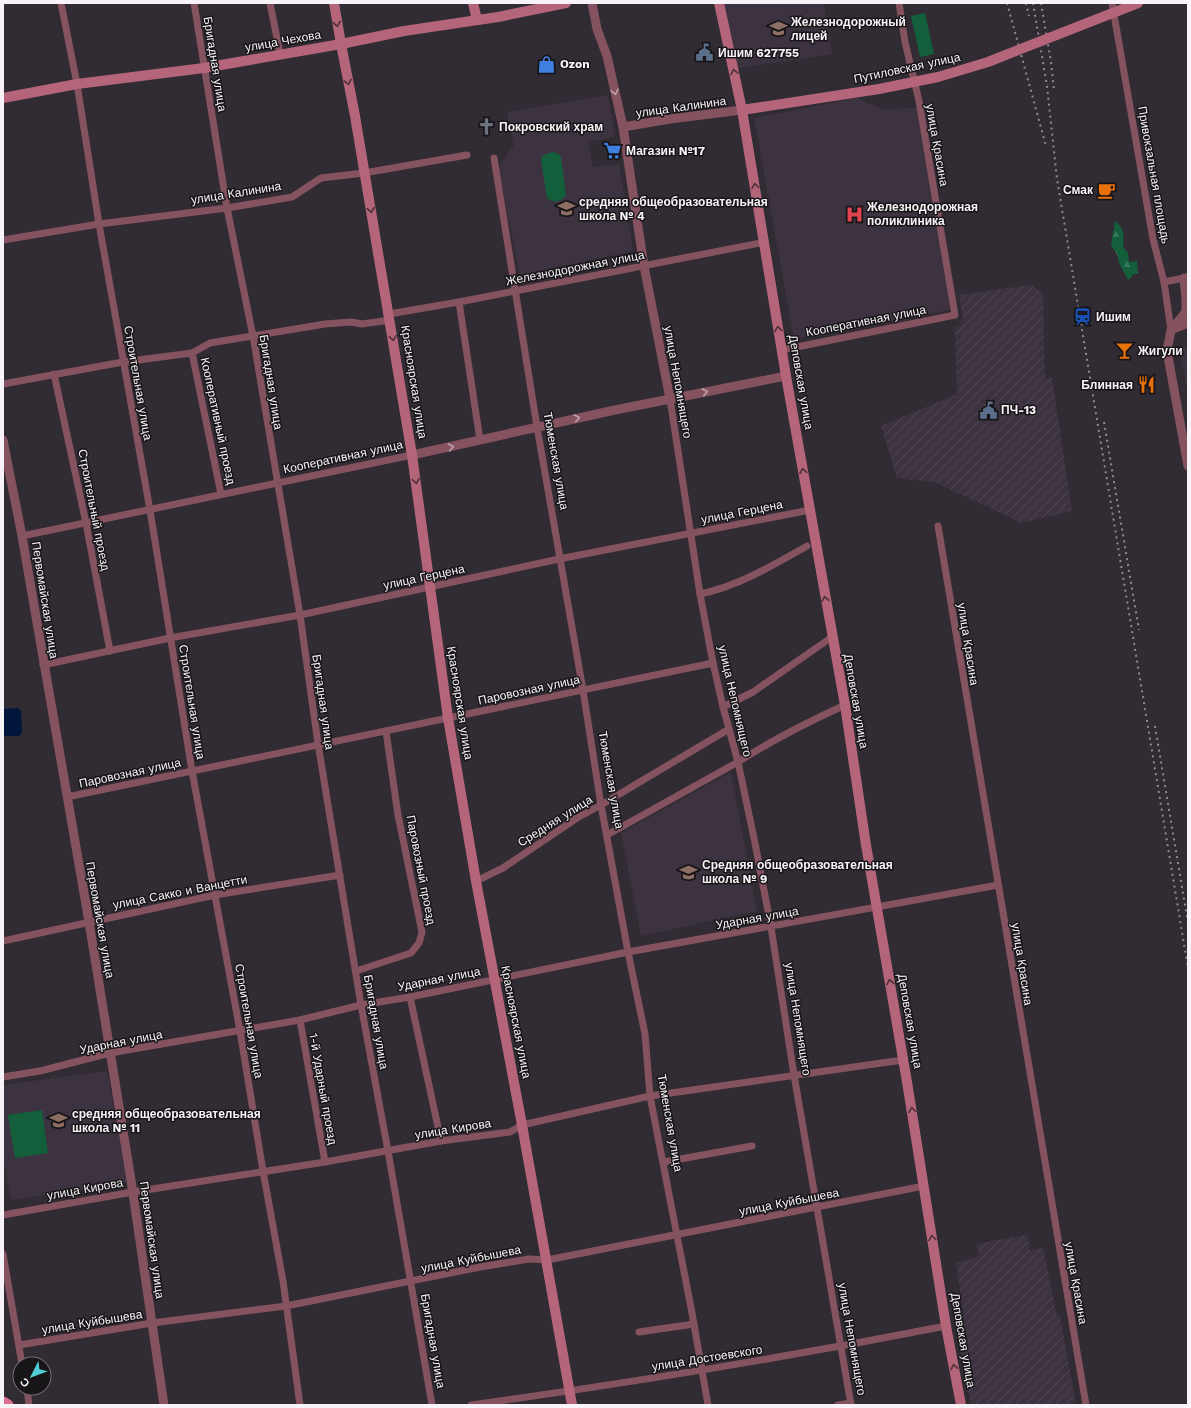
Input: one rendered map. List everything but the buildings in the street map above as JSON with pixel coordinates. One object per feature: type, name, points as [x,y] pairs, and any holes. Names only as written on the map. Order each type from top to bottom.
[{"type":"main road","name":"Красноярская улица","points":[[334,3],[340,44],[355,116],[390,317],[412,455],[448,718],[476,881],[547,1260],[572,1405]]},
{"type":"main road","points":[[473,3],[476,20]]},
{"type":"main road","name":"улица Чехова","points":[[3,98],[77,84],[204,68],[404,31],[498,17],[566,3]]},
{"type":"main road","name":"Деповская улица","points":[[719,3],[742,110],[786,376],[845,705],[866,845],[924,1186],[946,1326],[961,1405]]},
{"type":"main road","name":"Путиловская улица","points":[[742,110],[878,89],[938,77],[988,62],[1138,3]]},
{"type":"main road","points":[[3,1402],[8,1405]]},
{"type":"street","name":"Строительная улица","points":[[61,3],[77,84],[99,224],[150,510],[192,772],[240,1031],[262,1171],[283,1281],[300,1405]]},
{"type":"street","name":"Бригадная улица","points":[[194,3],[227,208],[252,336],[300,614],[318,744],[361,1005],[432,1405]]},
{"type":"street","points":[[270,3],[280,54]]},
{"type":"street","name":"улица Непомнящего","points":[[592,3],[597,30],[607,56],[623,127],[644,266],[670,399],[700,594],[713,663],[738,762],[771,927],[794,1075],[851,1404]]},
{"type":"street","name":"улица Красина","points":[[899,3],[905,42],[918,99],[955,315]]},
{"type":"street","name":"Привокзальная площадь","points":[[1112,3],[1153,239],[1164,282],[1171,330],[1168,351],[1188,466]]},
{"type":"street","name":"улица Калинина","points":[[623,127],[670,119],[742,110]]},
{"type":"street","name":"улица Калинина","points":[[3,240],[99,224],[227,208],[292,197],[321,178],[364,173],[467,154]]},
{"type":"street","name":"Тюменская улица","points":[[494,158],[537,427],[583,690],[601,805],[628,952],[645,1034],[650,1096],[678,1234],[708,1405]]},
{"type":"street","name":"Железнодорожная улица","points":[[3,384],[123,362],[192,353],[210,343],[325,324],[351,322],[362,324],[459,302],[764,242]]},
{"type":"street","points":[[1164,282],[1186,278],[1186,312],[1171,330]]},
{"type":"street","points":[[459,302],[480,440]]},
{"type":"street","name":"Кооперативная улица","points":[[782,350],[955,315]]},
{"type":"street","points":[[1171,330],[1188,324]]},
{"type":"street","name":"Кооперативный проезд","points":[[192,353],[222,494]]},
{"type":"street","name":"Строительный проезд","points":[[54,374],[86,523],[110,651]]},
{"type":"street","name":"Кооперативная улица","points":[[22,536],[412,455],[670,399],[786,376]]},
{"type":"street","name":"Первомайская улица","points":[[3,440],[22,536],[89,922],[133,1192],[164,1405]]},
{"type":"street","name":"улица Герцена","points":[[44,665],[170,638],[300,614],[559,559],[810,510]]},
{"type":"street","name":"улица Красина","points":[[938,526],[1014,990],[1086,1405]]},
{"type":"street","points":[[700,594],[716,591],[762,572],[807,546]]},
{"type":"street","points":[[723,707],[753,692],[832,637]]},
{"type":"street","name":"Паровозная улица","points":[[67,797],[713,663]]},
{"type":"street","points":[[607,835],[805,724],[845,705]]},
{"type":"street","name":"Средняя улица","points":[[476,881],[503,868],[577,818],[729,729]]},
{"type":"street","name":"Паровозный проезд","points":[[356,971],[411,953],[419,942],[422,932],[398,816],[386,731]]},
{"type":"street","name":"улица Сакко и Ванцетти","points":[[3,941],[215,895],[340,875]]},
{"type":"street","name":"Ударная улица","points":[[3,1077],[40,1071],[110,1054],[300,1020],[361,1005],[410,997],[628,952],[998,885]]},
{"type":"street","points":[[410,997],[441,1141]]},
{"type":"street","name":"1-й Ударный проезд","points":[[300,1020],[325,1162]]},
{"type":"street","name":"улица Кирова","points":[[3,1215],[133,1192],[325,1162],[441,1141],[510,1132],[522,1125],[650,1096],[903,1060]]},
{"type":"street","points":[[664,1162],[752,1146]]},
{"type":"street","name":"улица Куйбышева","points":[[19,1345],[152,1323],[286,1306],[487,1266],[529,1259],[547,1260],[924,1186]]},
{"type":"street","points":[[3,1254],[21,1356]]},
{"type":"street","points":[[639,1332],[694,1324]]},
{"type":"street","name":"улица Достоевского","points":[[471,1405],[570,1392],[702,1371],[842,1347],[946,1326]]},
{"type":"street","points":[[838,1405],[851,1404]]},
{"type":"shaded area","name":"Железнодорожный лицей","points":[[724,3],[824,3],[832,54],[734,69]]},
{"type":"shaded area","name":"средняя общеобразовательная школа № 4","points":[[608,95],[615,137],[588,142],[593,167],[619,164],[633,251],[520,275],[498,167],[514,145],[507,112]]},
{"type":"shaded area","name":"Железнодорожная поликлиника","points":[[857,98],[882,109],[919,108],[955,309],[794,339],[754,118]]},
{"type":"shaded area","name":"ПЧ-13","points":[[1030,285],[1043,293],[1045,379],[1052,378],[1072,511],[1022,523],[934,482],[897,478],[881,426],[957,394],[955,327],[960,326],[959,321],[963,320],[959,295]]},
{"type":"shaded area","points":[[1188,346],[1188,394],[1179,347]]},
{"type":"shaded area","name":"Средняя общеобразовательная школа № 9","points":[[731,772],[757,911],[641,936],[621,833]]},
{"type":"shaded area","name":"средняя общеобразовательная школа № 11","points":[[107,1071],[127,1182],[11,1200],[3,1157],[3,1085]]},
{"type":"shaded area","points":[[1027,1235],[1030,1250],[1043,1248],[1057,1316],[1060,1316],[1076,1405],[971,1405],[960,1348],[968,1346],[956,1262],[979,1257],[976,1244]]},
{"type":"green space","points":[[925,13],[934,54],[920,57],[911,16]]},
{"type":"green space","points":[[554,152],[561,157],[566,195],[560,201],[555,202],[547,198],[541,160],[544,155]]},
{"type":"green space","points":[[1115,221],[1121,227],[1124,236],[1123,247],[1128,253],[1129,262],[1137,261],[1138,273],[1132,275],[1132,277],[1128,280],[1119,263],[1118,256],[1111,245]]},
{"type":"green space","points":[[42,1110],[48,1153],[15,1158],[8,1115]]},
{"type":"water","points":[[18,708],[21,711],[22,733],[19,736],[3,736],[3,709]]},
{"type":"railway","points":[[1007,3],[1046,146]]},
{"type":"railway","points":[[1026,3],[1029,16]]},
{"type":"railway","points":[[1033,3],[1047,86],[1057,179],[1188,968]]},
{"type":"railway","points":[[1041,3],[1054,90]]},
{"type":"railway","points":[[1104,422],[1139,630]]},
{"type":"railway","points":[[1155,726],[1188,923]]},
{"type":"place","name":"Железнодорожный лицей","points":[[778,29]]},
{"type":"place","name":"Ишим 627755","points":[[705,53]]},
{"type":"place","name":"Ozon","points":[[547,64]]},
{"type":"place","name":"Покровский храм","points":[[486,127]]},
{"type":"place","name":"Магазин №17","points":[[613,151]]},
{"type":"place","name":"Смак","points":[[1106,190]]},
{"type":"place","name":"средняя общеобразовательная школа № 4","points":[[566,209]]},
{"type":"place","name":"Железнодорожная поликлиника","points":[[854,214]]},
{"type":"place","name":"Ишим","points":[[1083,317]]},
{"type":"place","name":"Жигули","points":[[1125,351]]},
{"type":"place","name":"Блинная","points":[[1146,385]]},
{"type":"place","name":"ПЧ-13","points":[[988,410]]},
{"type":"place","name":"Средняя общеобразовательная школа № 9","points":[[689,872]]},
{"type":"place","name":"средняя общеобразовательная школа № 11","points":[[59,1121]]}]
